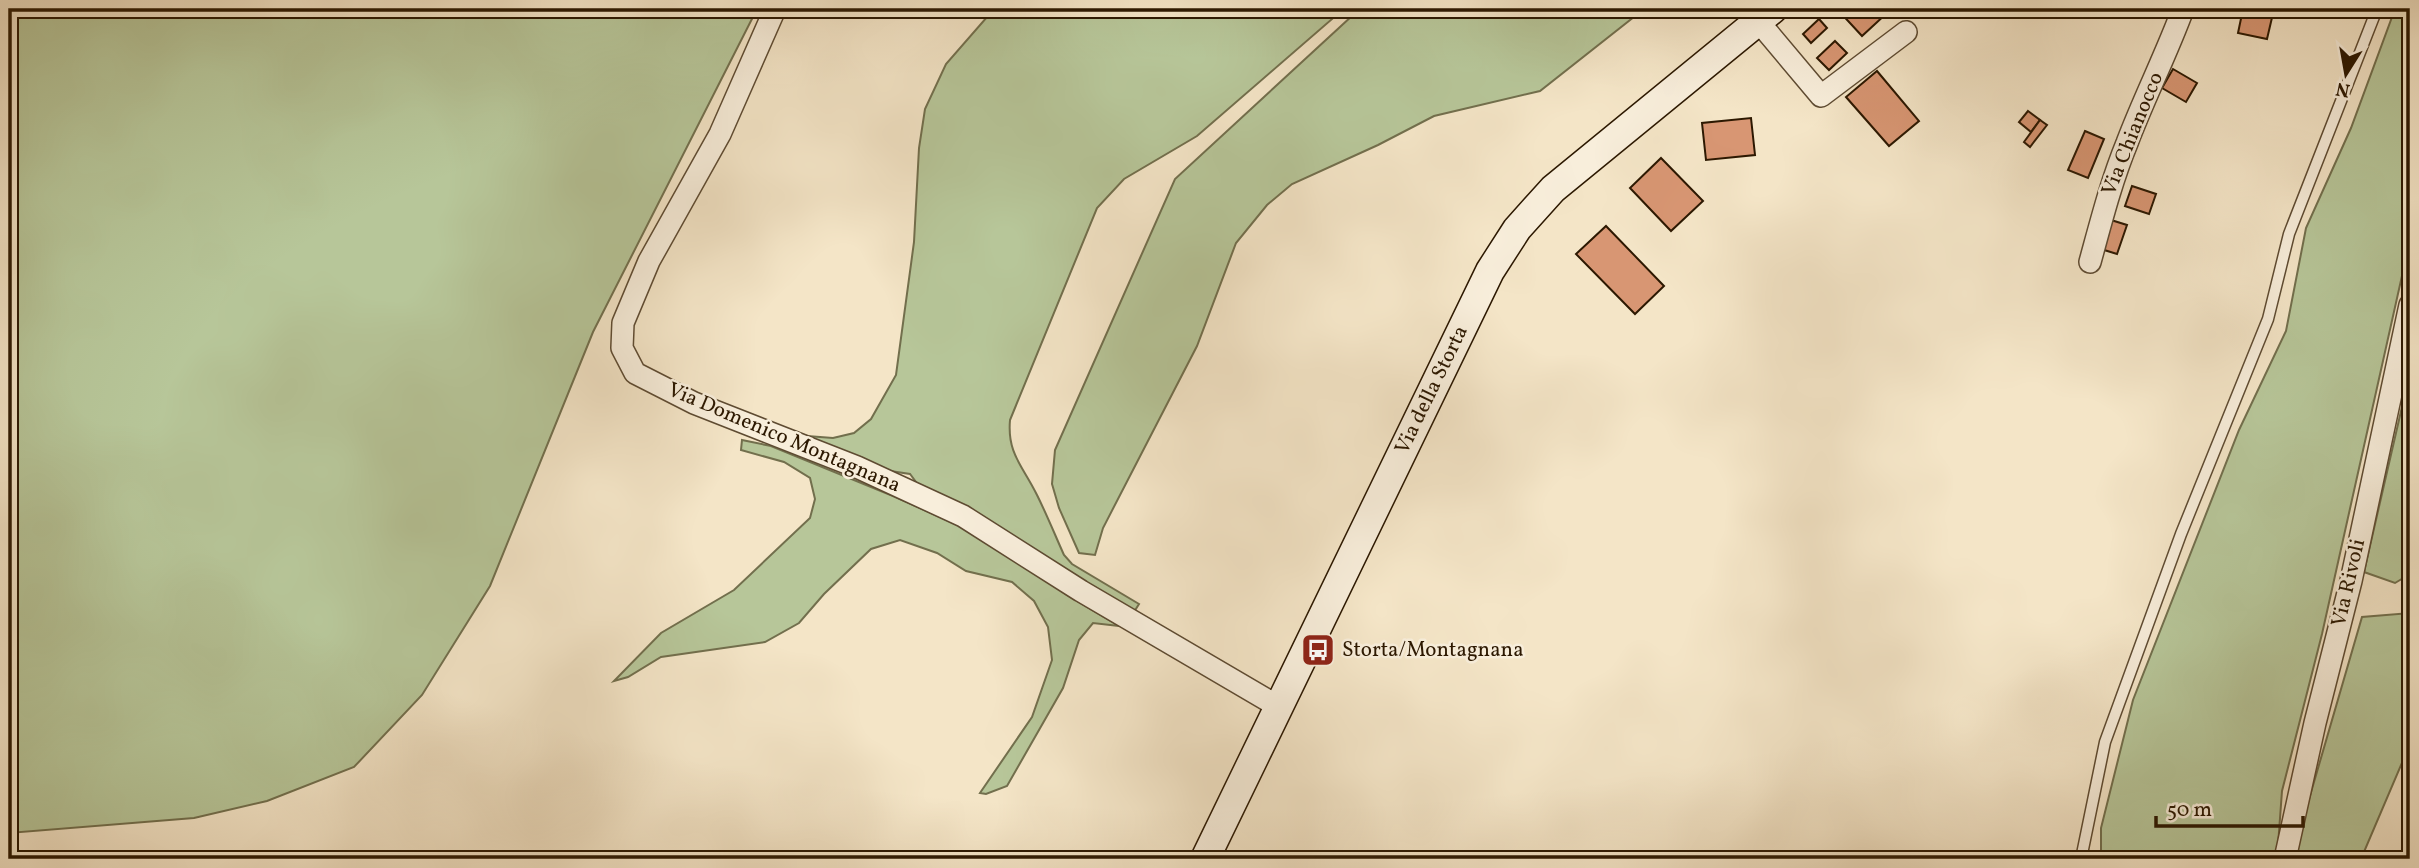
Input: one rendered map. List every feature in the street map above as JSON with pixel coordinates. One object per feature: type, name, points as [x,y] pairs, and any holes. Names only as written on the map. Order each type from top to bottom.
[{"type":"main road","name":"Via della Storta","points":[[1205,859],[1490,271],[1517,229],[1553,189],[1766,15]]},
{"type":"street","name":"Via Domenico Montagnana","points":[[775,9],[720,134],[649,261],[623,323],[622,348],[635,373],[694,403],[857,467],[963,516],[1081,591],[1279,707]]},
{"type":"street","name":"Via Chianocco","points":[[2090,262],[2105,204],[2127,142],[2183,9]]},
{"type":"street","points":[[1766,15],[1821,96],[1906,32]]},
{"type":"street","name":"Via Rivoli","points":[[2286,859],[2293,816],[2354,568],[2410,305]]},
{"type":"lane","points":[[2081,859],[2105,741],[2181,534],[2268,319],[2289,234],[2377,9]]},
{"type":"green space","points":[[9,9],[757,9],[593,332],[490,586],[422,695],[354,767],[267,801],[194,818],[9,833]]},
{"type":"green space","points":[[994,9],[1338,9],[1339,13],[1197,136],[1124,179],[1097,208],[1010,420],[1011,442],[1017,459],[1041,503],[1064,555],[1072,564],[1139,604],[1134,612],[922,490],[910,474],[877,469],[783,428],[807,436],[833,438],[854,433],[871,419],[896,375],[914,242],[919,148],[925,109],[946,64]]},
{"type":"green space","points":[[1403,9],[1644,9],[1540,91],[1434,116],[1292,184],[1267,205],[1236,243],[1197,346],[1103,528],[1095,555],[1079,553],[1059,508],[1052,484],[1055,450],[1175,179],[1353,15]]},
{"type":"green space","points":[[2395,9],[2410,9],[2410,240],[2322,634],[2282,791],[2277,859],[2101,859],[2101,828],[2133,700],[2239,430],[2286,331],[2306,228],[2351,128]]},
{"type":"green space","points":[[2410,372],[2410,574],[2395,583],[2364,572]]},
{"type":"green space","points":[[742,440],[771,446],[989,539],[1067,595],[1119,626],[1093,623],[1079,640],[1063,688],[1007,786],[986,794],[980,793],[1032,717],[1052,660],[1048,627],[1034,601],[1012,582],[966,571],[937,553],[900,540],[871,549],[824,594],[799,623],[765,642],[661,657],[628,677],[614,681],[661,633],[734,590],[810,518],[815,499],[810,478],[784,462],[741,450]]},
{"type":"green space","points":[[2410,613],[2410,744],[2361,859],[2295,859],[2298,837],[2362,617]]},
{"type":"building","points":[[1837,9],[1883,9],[1887,13],[1862,36]]},
{"type":"building","points":[[2243,9],[2274,9],[2267,39],[2238,33]]},
{"type":"building","points":[[1819,19],[1827,28],[1811,43],[1803,34]]},
{"type":"building","points":[[1835,41],[1847,53],[1829,70],[1817,58]]},
{"type":"building","points":[[2173,69],[2197,83],[2186,102],[2162,88]]},
{"type":"building","points":[[1877,71],[1919,121],[1889,146],[1846,97]]},
{"type":"building","points":[[2028,111],[2040,120],[2031,132],[2019,122]]},
{"type":"building","points":[[1751,118],[1755,155],[1706,160],[1702,123]]},
{"type":"building","points":[[2040,120],[2047,125],[2030,147],[2024,142]]},
{"type":"building","points":[[2085,131],[2104,139],[2088,178],[2068,170]]},
{"type":"building","points":[[1661,158],[1703,201],[1671,231],[1630,188]]},
{"type":"building","points":[[2132,186],[2156,194],[2149,214],[2125,206]]},
{"type":"building","points":[[2111,220],[2127,225],[2117,254],[2101,249]]},
{"type":"building","points":[[1606,226],[1664,286],[1635,314],[1576,254]]},
{"type":"place","name":"Storta/Montagnana","points":[[1318,650]]}]
